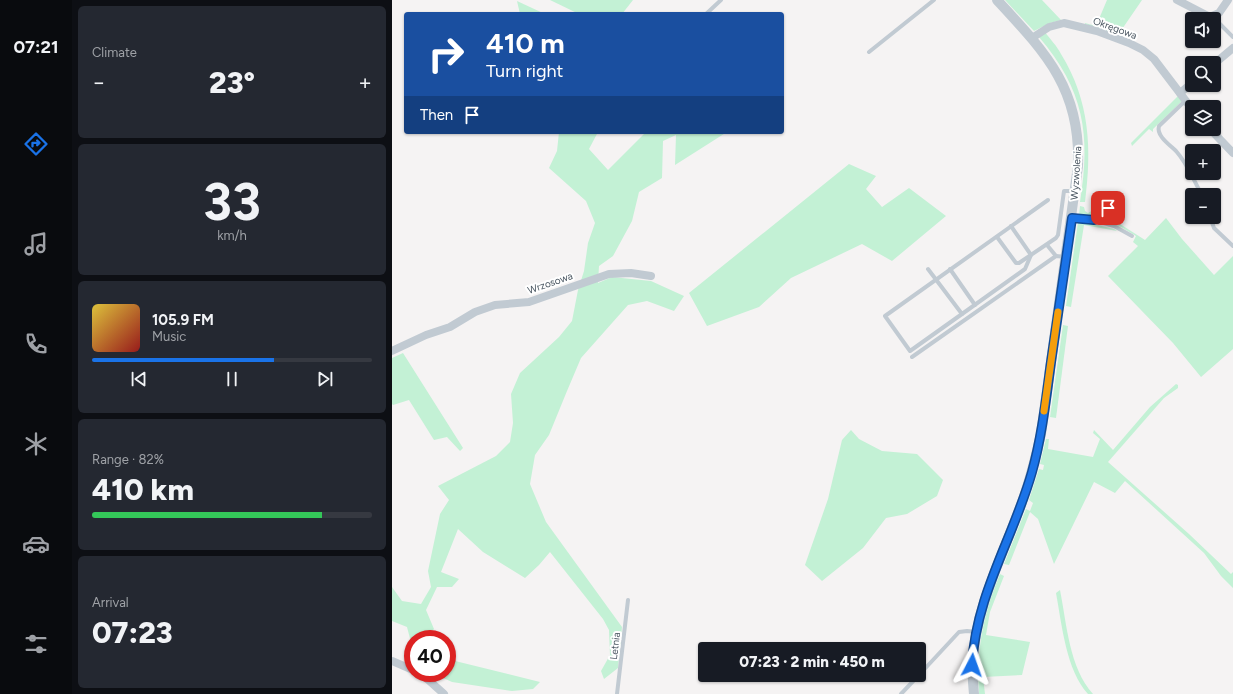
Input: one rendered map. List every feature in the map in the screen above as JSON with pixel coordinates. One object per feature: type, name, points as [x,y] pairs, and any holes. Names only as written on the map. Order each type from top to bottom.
[{"type":"street","name":"Wyzwolenia","points":[[974,694],[972,665],[976,632],[985,598],[1019,510],[1035,459],[1043,419],[1061,256],[1072,218],[1076,191],[1079,148],[1076,123],[1072,107],[1056,70],[1032,38],[997,0]]},
{"type":"street","points":[[1177,0],[1210,17],[1219,13],[1228,0]]},
{"type":"street","name":"Okręgowa","points":[[1032,38],[1049,27],[1064,23],[1116,37],[1136,46],[1154,59],[1185,100]]},
{"type":"street","points":[[1221,58],[1233,48]]},
{"type":"street","points":[[1180,93],[1185,89]]},
{"type":"street","points":[[1217,136],[1233,153]]},
{"type":"street","name":"Wrzosowa","points":[[392,351],[445,329],[475,312],[495,305],[529,302],[609,274],[631,273],[651,276]]},
{"type":"street","points":[[392,661],[404,666]]},
{"type":"street","points":[[431,682],[444,694]]},
{"type":"lane","points":[[708,12],[721,0]]},
{"type":"lane","points":[[869,52],[934,0]]},
{"type":"lane","points":[[1221,25],[1233,36]]},
{"type":"lane","points":[[1185,102],[1159,126],[1158,131],[1179,156],[1198,188]]},
{"type":"lane","points":[[997,237],[1016,263],[1019,263],[1048,245],[1058,236],[1064,191],[1076,191]]},
{"type":"lane","points":[[1031,255],[1025,269],[910,351],[885,316],[1048,200]]},
{"type":"lane","points":[[1094,220],[1099,213],[1108,208]]},
{"type":"lane","points":[[1072,218],[1094,220],[1114,226],[1132,236]]},
{"type":"lane","points":[[1213,224],[1214,228],[1233,246]]},
{"type":"lane","points":[[1011,226],[1031,255]]},
{"type":"lane","points":[[912,357],[1061,256],[1048,245]]},
{"type":"lane","points":[[928,269],[962,314]]},
{"type":"lane","points":[[950,269],[975,305]]},
{"type":"lane","name":"Letnia","points":[[617,694],[628,600]]},
{"type":"lane","points":[[926,667],[959,632],[976,632]]},
{"type":"lane","points":[[901,694],[912,682]]},
{"type":"green space","points":[[550,0],[633,0],[624,12],[575,12]]},
{"type":"green space","points":[[1005,0],[1042,0],[1061,20],[1050,23],[1034,31]]},
{"type":"green space","points":[[1107,0],[1142,0],[1118,35],[1085,24],[1096,26]]},
{"type":"green space","points":[[517,1],[541,12],[520,12]]},
{"type":"green space","points":[[1045,32],[1058,48],[1071,72],[1083,108],[1088,144],[1085,202],[1080,202],[1085,155],[1084,134],[1080,114],[1075,95],[1066,76],[1039,37]]},
{"type":"green space","points":[[1179,95],[1181,102],[1153,129],[1153,132],[1149,129],[1132,146],[1131,143]]},
{"type":"green space","points":[[559,134],[597,134],[589,149],[608,170],[644,134],[724,134],[675,165],[676,135],[663,141],[662,178],[639,192],[632,221],[613,256],[599,266],[598,283],[612,277],[651,281],[684,296],[674,311],[647,301],[628,305],[581,358],[549,435],[535,455],[530,484],[546,522],[622,627],[618,668],[604,679],[601,671],[610,655],[609,630],[603,619],[550,552],[525,578],[483,552],[458,529],[441,572],[459,579],[452,587],[437,587],[426,610],[434,629],[408,630],[407,627],[392,621],[392,587],[402,601],[421,604],[431,587],[428,571],[440,514],[449,500],[438,486],[496,456],[510,442],[513,423],[511,394],[520,373],[559,337],[572,321],[578,290],[584,271],[588,243],[595,223],[586,201],[549,168],[557,151]]},
{"type":"green space","points":[[849,164],[876,176],[866,189],[882,207],[909,188],[946,216],[892,261],[862,244],[791,278],[759,307],[707,326],[689,293]]},
{"type":"green space","points":[[1107,202],[1109,206],[1094,214],[1086,217],[1079,216],[1080,206],[1084,207],[1085,211],[1088,213]]},
{"type":"green space","points":[[1110,209],[1120,224],[1145,240],[1166,218],[1182,239],[1214,275],[1233,256],[1233,349],[1201,377],[1173,343],[1108,276],[1138,246],[1133,242],[1136,236],[1121,227],[1102,219],[1101,215]]},
{"type":"green space","points":[[1081,221],[1117,231],[1084,225],[1071,307],[1066,306],[1078,222]]},
{"type":"green space","points":[[1063,325],[1068,326],[1056,418],[1050,417]]},
{"type":"green space","points":[[403,353],[463,448],[460,451],[447,437],[434,440],[409,400],[393,405],[392,404],[392,358]]},
{"type":"green space","points":[[1176,384],[1178,385],[1178,388],[1164,398],[1108,462],[1189,534],[1231,574],[1233,572],[1233,588],[1221,576],[1204,553],[1125,481],[1115,493],[1094,482],[1054,564],[1038,519],[1030,512],[1009,565],[1004,564],[1026,509],[1030,511],[1033,503],[1029,500],[1039,469],[1043,470],[1044,465],[1040,464],[1046,439],[1049,439],[1048,449],[1093,457],[1100,439],[1093,433],[1094,430],[1113,450],[1150,407]]},
{"type":"green space","points":[[851,430],[859,439],[882,451],[917,454],[943,480],[937,496],[907,514],[886,518],[863,548],[822,581],[805,565],[828,499],[842,440]]},
{"type":"green space","points":[[1000,574],[1004,576],[990,612],[986,635],[1030,642],[1022,675],[983,677],[985,694],[979,694],[978,678],[982,632],[989,603]]},
{"type":"green space","points":[[1060,590],[1067,631],[1074,658],[1085,683],[1093,694],[1088,694],[1081,684],[1070,660],[1063,633],[1056,593]]},
{"type":"green space","points":[[456,661],[540,682],[533,689],[512,691],[452,682],[456,682]]},
{"type":"slow traffic","points":[[1044,411],[1058,312]]},
{"type":"route","points":[[972,665],[978,622],[988,587],[1024,496],[1032,472],[1041,434],[1072,218],[1094,220],[1099,213],[1108,208]]}]
